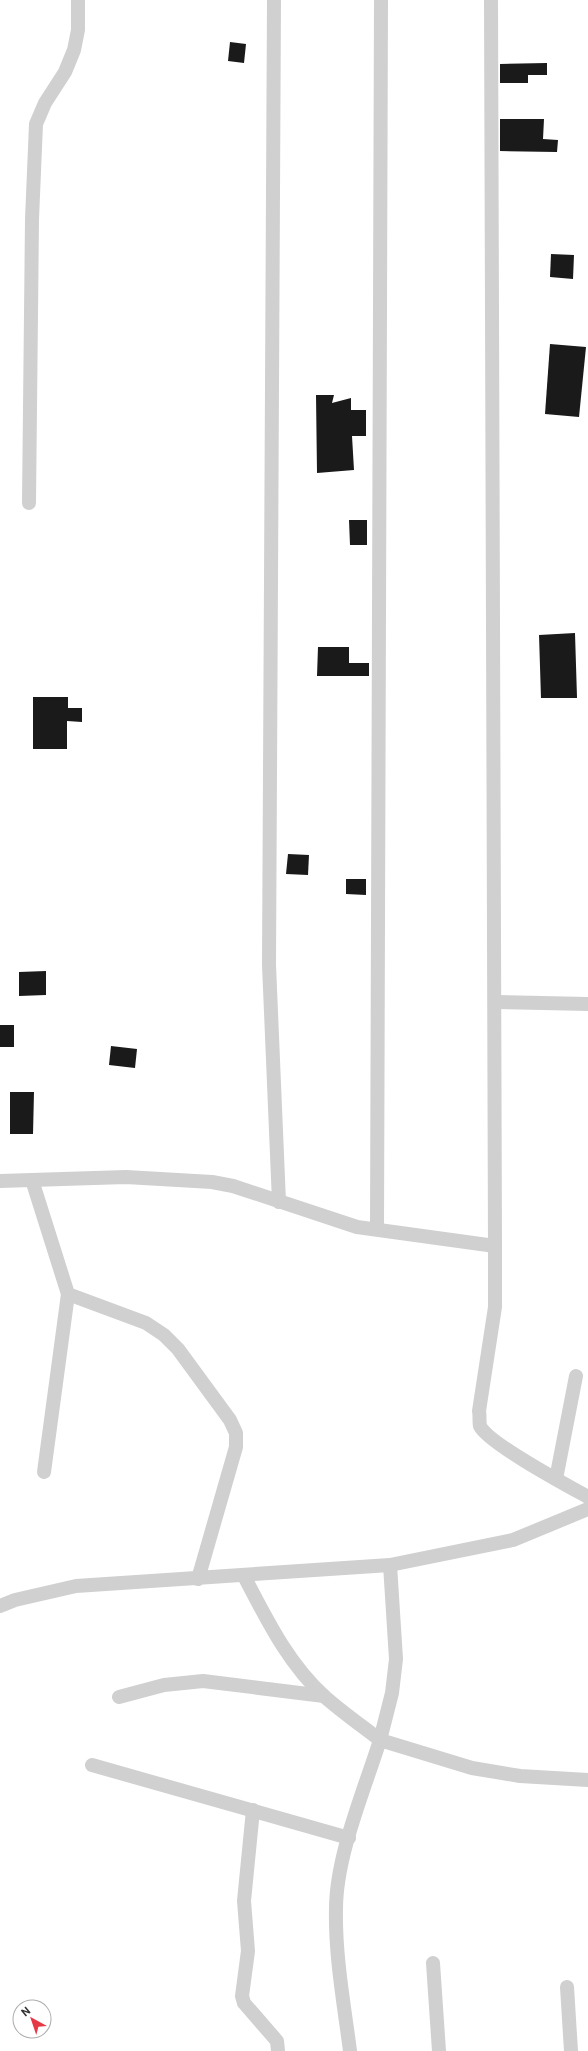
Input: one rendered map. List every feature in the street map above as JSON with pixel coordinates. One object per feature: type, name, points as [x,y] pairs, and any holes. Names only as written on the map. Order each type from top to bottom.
[{"type":"street","points":[[30,504],[32,219],[36,124],[45,103],[65,72],[74,50],[78,30],[78,0]]},
{"type":"street","points":[[274,0],[269,965],[279,1202]]},
{"type":"street","points":[[377,1229],[380,958],[378,343],[381,0]]},
{"type":"street","points":[[491,0],[495,1306],[479,1411],[480,1426],[492,1439],[588,1497]]},
{"type":"street","points":[[495,1002],[588,1004]]},
{"type":"street","points":[[0,1182],[126,1177],[212,1182],[234,1186],[357,1227],[495,1246]]},
{"type":"street","points":[[32,1180],[68,1294],[44,1472]]},
{"type":"street","points":[[68,1294],[146,1323],[164,1335],[187,1362],[230,1420],[236,1433],[236,1447],[198,1579]]},
{"type":"street","points":[[556,1479],[576,1376]]},
{"type":"street","points":[[0,1606],[15,1600],[76,1586],[244,1576],[390,1565],[513,1540],[588,1508]]},
{"type":"street","points":[[350,2051],[338,1946],[336,1908],[341,1868],[380,1740],[392,1693],[396,1659],[390,1565]]},
{"type":"street","points":[[244,1576],[282,1645],[324,1696],[380,1740],[472,1768],[520,1776],[588,1780]]},
{"type":"street","points":[[119,1697],[164,1685],[203,1681],[324,1696]]},
{"type":"street","points":[[92,1765],[349,1838]]},
{"type":"street","points":[[253,1810],[244,1901],[248,1952],[242,1996],[244,2003],[277,2041],[278,2051]]},
{"type":"street","points":[[433,1963],[439,2051]]},
{"type":"street","points":[[568,1987],[571,2051]]},
{"type":"building","points":[[230,42],[246,44],[244,63],[228,61]]},
{"type":"building","points":[[547,63],[547,75],[528,75],[528,83],[500,83],[500,64]]},
{"type":"building","points":[[500,119],[544,119],[543,139],[558,140],[557,152],[500,151]]},
{"type":"building","points":[[551,254],[574,255],[573,279],[550,277]]},
{"type":"building","points":[[550,344],[586,347],[579,417],[545,414]]},
{"type":"building","points":[[316,395],[334,395],[332,403],[351,398],[351,410],[366,410],[366,436],[352,436],[354,470],[317,473]]},
{"type":"building","points":[[349,520],[367,520],[367,545],[350,545]]},
{"type":"building","points":[[575,633],[577,698],[541,698],[539,635]]},
{"type":"building","points":[[318,647],[349,647],[349,663],[369,663],[369,676],[317,676]]},
{"type":"building","points":[[33,697],[68,697],[68,708],[82,708],[82,722],[67,721],[67,749],[33,749]]},
{"type":"building","points":[[288,854],[309,855],[308,875],[286,874]]},
{"type":"building","points":[[346,879],[366,879],[366,895],[346,894]]},
{"type":"building","points":[[46,971],[46,995],[19,996],[19,972]]},
{"type":"building","points":[[0,1025],[14,1025],[14,1047],[0,1047]]},
{"type":"building","points":[[111,1046],[137,1049],[135,1068],[109,1065]]},
{"type":"building","points":[[10,1092],[34,1092],[33,1134],[10,1134]]}]
